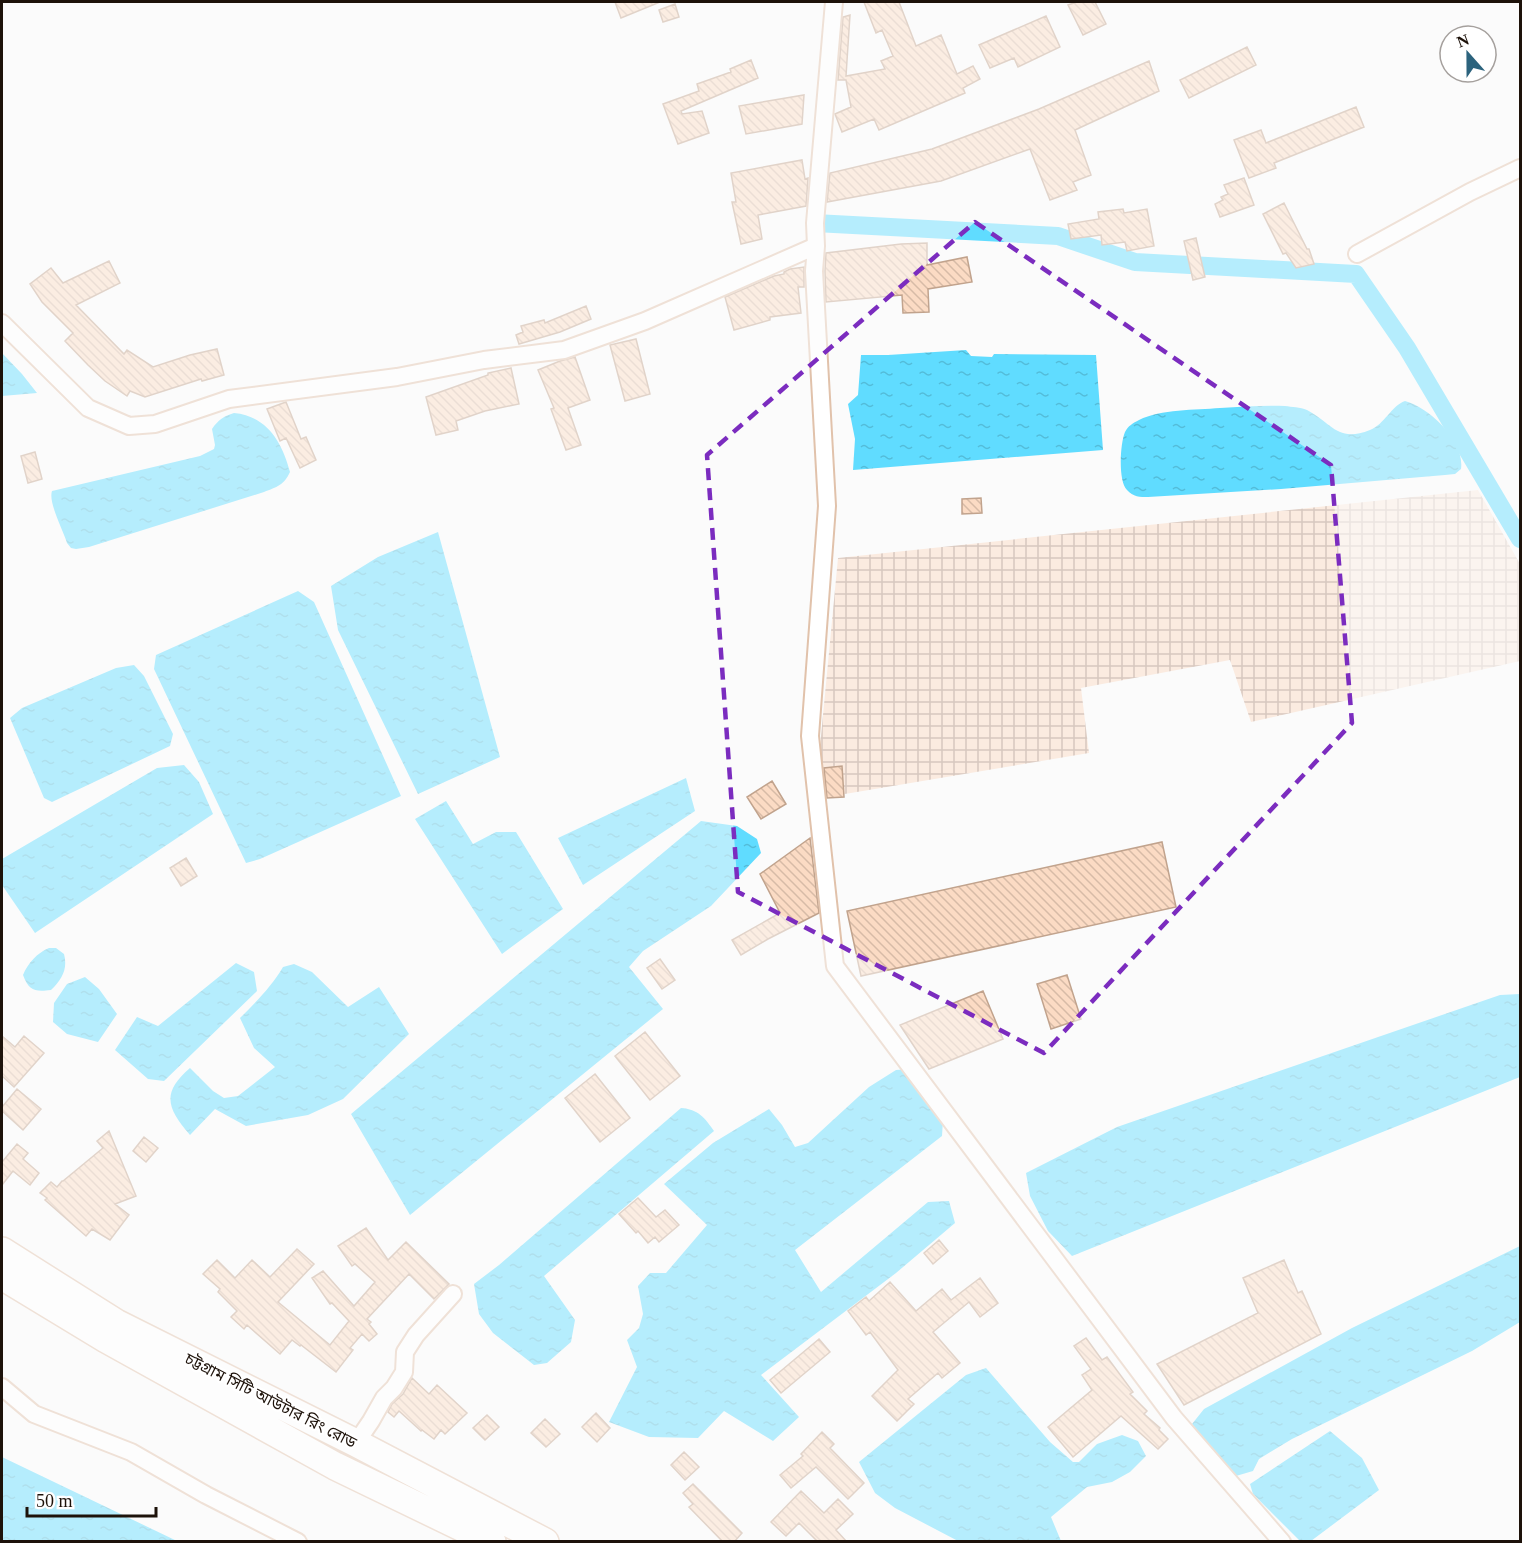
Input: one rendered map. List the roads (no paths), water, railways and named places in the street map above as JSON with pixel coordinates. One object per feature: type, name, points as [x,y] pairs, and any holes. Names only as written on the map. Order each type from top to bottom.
[{"type":"main road","name":"চট্টগ্রাম সিটি আউটার রিং রোড","points":[[2,1251],[116,1323],[356,1443],[545,1542]]},
{"type":"main road","name":"চট্টগ্রাম সিটি আউটার রিং রোড","points":[[2,1276],[106,1339],[334,1466],[492,1542]]},
{"type":"street","points":[[834,2],[814,223],[816,246],[814,271],[827,506],[810,736],[835,966],[1174,1418],[1282,1542]]},
{"type":"street","points":[[1357,254],[1470,192],[1521,168]]},
{"type":"street","points":[[2,323],[88,408],[129,426],[155,424],[229,399],[397,377],[484,360],[564,350],[645,321],[816,246]]},
{"type":"street","points":[[356,1443],[384,1398],[394,1388],[404,1372],[405,1352],[410,1343],[453,1294]]},
{"type":"street","points":[[2,1387],[34,1414],[131,1452],[206,1495],[298,1542]]},
{"type":"water","points":[[966,350],[971,356],[992,357],[994,354],[1096,355],[1103,450],[853,470],[855,439],[848,404],[858,395],[861,355]]},
{"type":"water","points":[[2,353],[22,374],[37,393],[2,396]]},
{"type":"water","points":[[1405,401],[1435,418],[1452,437],[1461,458],[1461,469],[1455,474],[1281,489],[1148,497],[1132,494],[1127,490],[1122,479],[1121,453],[1125,432],[1133,424],[1148,416],[1189,410],[1285,406],[1307,410],[1336,430],[1350,434],[1370,430],[1380,424],[1400,403]]},
{"type":"water","points":[[234,413],[256,419],[271,432],[283,451],[290,472],[283,483],[264,492],[89,547],[71,548],[54,509],[52,491],[200,456],[214,449],[212,429],[214,426]]},
{"type":"water","points":[[438,532],[500,757],[418,794],[338,630],[331,586],[378,557]]},
{"type":"water","points":[[298,591],[314,602],[401,796],[260,859],[246,863],[154,669],[156,655]]},
{"type":"water","points":[[134,665],[144,676],[173,734],[170,746],[52,802],[44,798],[10,718],[22,708],[116,668]]},
{"type":"water","points":[[184,765],[199,782],[213,814],[35,933],[2,885],[2,859],[157,768]]},
{"type":"water","points":[[686,778],[695,811],[583,885],[558,838]]},
{"type":"water","points":[[446,801],[473,844],[496,832],[516,832],[563,909],[502,954],[415,819]]},
{"type":"water","points":[[701,821],[737,826],[757,839],[761,853],[711,906],[643,951],[629,967],[663,1009],[410,1215],[351,1114]]},
{"type":"water","points":[[49,948],[56,948],[64,954],[63,974],[51,990],[33,989],[23,975],[33,959]]},
{"type":"water","points":[[236,963],[254,972],[257,991],[164,1081],[148,1079],[115,1050],[137,1017],[158,1026]]},
{"type":"water","points":[[294,964],[312,972],[348,1007],[379,987],[409,1034],[343,1099],[308,1115],[246,1126],[215,1109],[190,1135],[172,1109],[171,1093],[175,1085],[190,1068],[213,1091],[224,1098],[238,1096],[275,1067],[254,1048],[240,1018],[269,987],[283,967]]},
{"type":"water","points":[[85,977],[99,989],[117,1014],[98,1042],[67,1034],[53,1022],[54,1003],[67,984]]},
{"type":"water","points":[[1520,994],[1520,1077],[1072,1256],[1048,1231],[1030,1196],[1026,1173],[1117,1127],[1500,995]]},
{"type":"water","points":[[909,1069],[943,1120],[942,1136],[795,1250],[821,1292],[928,1202],[949,1201],[955,1223],[896,1273],[761,1375],[799,1417],[773,1441],[724,1411],[698,1438],[649,1437],[609,1422],[637,1367],[627,1340],[639,1328],[643,1314],[638,1286],[650,1273],[666,1273],[707,1225],[664,1184],[713,1143],[769,1109],[795,1147],[808,1143],[869,1087],[896,1070]]},
{"type":"water","points":[[681,1108],[692,1110],[700,1115],[714,1131],[544,1276],[575,1320],[571,1342],[547,1363],[534,1365],[493,1333],[479,1314],[474,1284]]},
{"type":"water","points":[[1520,1246],[1520,1322],[1472,1351],[1292,1439],[1259,1459],[1253,1471],[1236,1476],[1198,1434],[1192,1424],[1204,1409],[1352,1328]]},
{"type":"water","points":[[986,1368],[1050,1442],[1073,1462],[1079,1462],[1097,1444],[1122,1435],[1138,1441],[1146,1456],[1130,1472],[1112,1482],[1087,1487],[1051,1517],[1061,1541],[958,1541],[895,1508],[875,1493],[859,1462],[966,1375]]},
{"type":"water","points":[[1330,1431],[1362,1458],[1379,1490],[1311,1541],[1300,1541],[1253,1494],[1250,1484]]},
{"type":"water","points":[[2,1457],[177,1541],[2,1541]]},
{"type":"waterway","points":[[815,223],[1058,236],[1135,262],[1356,274],[1407,348],[1520,539]]}]
